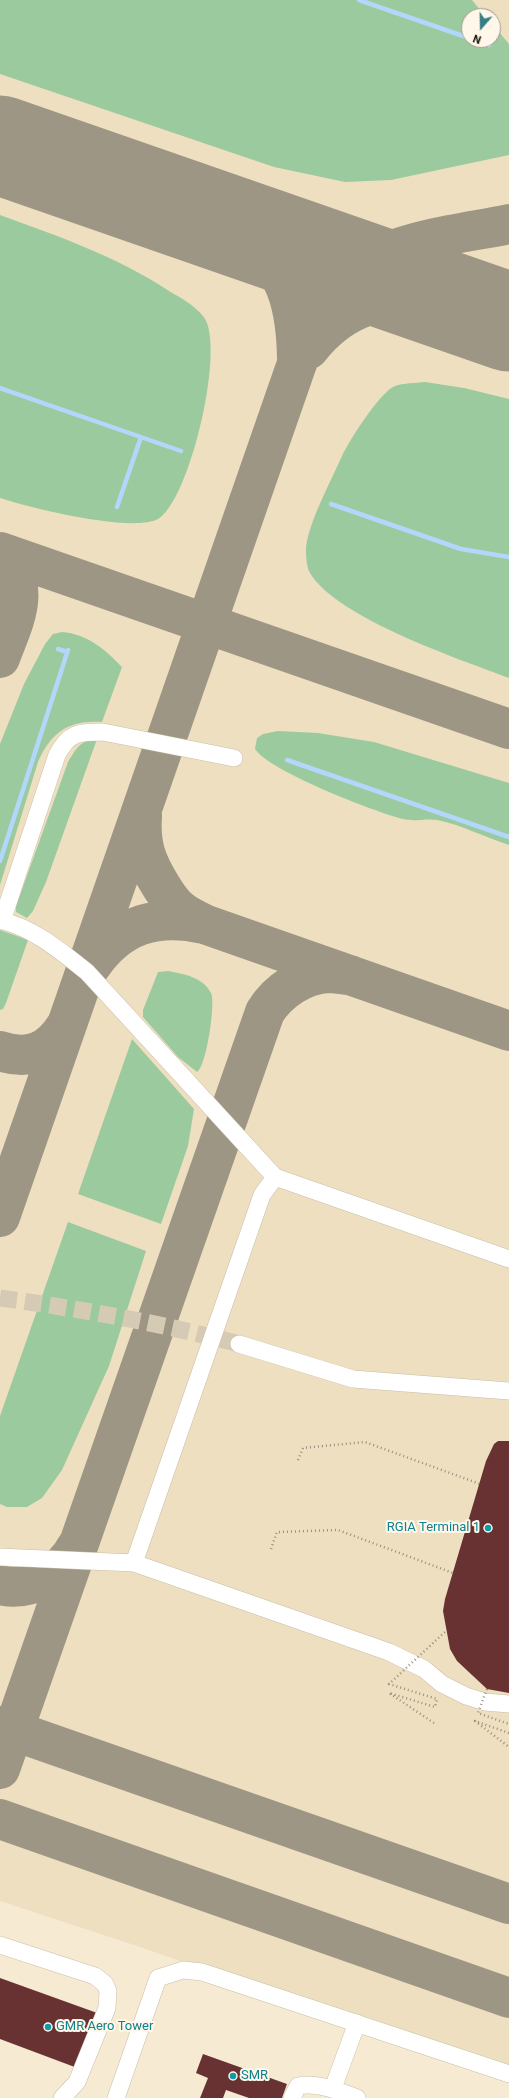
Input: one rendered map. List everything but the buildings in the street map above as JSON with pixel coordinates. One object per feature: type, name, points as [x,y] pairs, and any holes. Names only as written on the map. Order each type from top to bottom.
[{"type":"lane","points":[[234,758],[103,732],[82,732],[71,736],[63,743],[57,755],[1,920],[32,931],[62,950],[87,972],[275,1176],[509,1259]]},
{"type":"lane","points":[[134,1563],[262,1195],[275,1176]]},
{"type":"lane","points":[[239,1344],[353,1379],[509,1391]]},
{"type":"lane","points":[[0,1557],[134,1563],[389,1652],[424,1669],[442,1684],[466,1696],[485,1702],[509,1704]]},
{"type":"lane","points":[[0,1945],[95,1976],[105,1984],[108,1991],[107,2008],[77,2082],[62,2098]]},
{"type":"lane","points":[[116,2098],[158,1978],[183,1970],[202,1972],[509,2074]]},
{"type":"lane","points":[[333,2088],[357,2023]]},
{"type":"lane","points":[[292,2098],[298,2086],[305,2085],[333,2088],[358,2098]]},
{"type":"path","points":[[298,1460],[303,1448],[365,1442],[480,1484]]},
{"type":"path","points":[[271,1549],[276,1532],[338,1530],[453,1573]]},
{"type":"path","points":[[434,1723],[390,1693],[435,1707],[437,1699],[389,1684],[446,1631]]},
{"type":"path","points":[[487,1688],[478,1713],[509,1724]]},
{"type":"path","points":[[509,1732],[475,1721],[509,1747]]},
{"type":"shaded area","points":[[0,0],[509,0],[509,2072],[468,2062],[143,1948],[0,1901]]},
{"type":"green space","points":[[0,0],[472,0],[478,8],[461,8],[461,48],[501,48],[501,34],[509,44],[509,155],[391,180],[345,182],[274,167],[0,74]]},
{"type":"green space","points":[[0,215],[87,248],[129,268],[187,302],[196,308],[203,316],[209,332],[211,357],[208,387],[202,421],[193,454],[182,483],[170,506],[158,519],[145,523],[127,523],[80,518],[0,498]]},
{"type":"green space","points":[[425,382],[464,388],[509,399],[509,678],[431,648],[372,621],[345,606],[324,590],[310,573],[308,568],[306,560],[307,542],[314,518],[342,456],[351,440],[373,407],[389,390],[398,385]]},
{"type":"green space","points":[[62,632],[71,633],[87,639],[109,654],[122,667],[102,722],[80,723],[62,730],[55,736],[43,752],[38,762],[0,885],[0,744],[24,684],[45,644],[53,634]]},
{"type":"green space","points":[[278,731],[318,733],[374,742],[509,783],[509,845],[446,822],[433,820],[407,820],[389,815],[348,800],[301,779],[264,758],[255,749],[257,738],[263,734]]},
{"type":"green space","points":[[97,739],[46,882],[33,911],[27,918],[16,912],[16,906],[68,762],[76,749],[82,743]]},
{"type":"green space","points":[[0,930],[28,940],[6,1003],[3,1009],[0,1010]]},
{"type":"green space","points":[[168,971],[187,975],[198,980],[208,988],[211,993],[212,1009],[207,1048],[204,1059],[197,1072],[178,1057],[143,1017],[143,1010],[158,972]]},
{"type":"green space","points":[[132,1039],[194,1109],[188,1146],[161,1224],[78,1194]]},
{"type":"green space","points":[[68,1222],[146,1251],[109,1366],[62,1470],[42,1498],[27,1507],[7,1507],[0,1504],[0,1416]]},
{"type":"waterway","points":[[359,0],[461,35]]},
{"type":"waterway","points":[[0,388],[181,451]]},
{"type":"waterway","points":[[117,507],[141,437]]},
{"type":"waterway","points":[[331,504],[461,549],[509,557]]},
{"type":"waterway","points":[[58,649],[67,652]]},
{"type":"waterway","points":[[0,861],[68,650]]},
{"type":"waterway","points":[[287,760],[509,837]]},
{"type":"taxiway","points":[[0,1217],[295,369],[317,312],[333,289],[352,271],[375,257],[401,247],[428,240],[509,224]]},
{"type":"taxiway","points":[[229,225],[247,238],[262,252],[274,266],[282,281],[289,297],[293,315],[297,358]]},
{"type":"taxiway","points":[[315,255],[366,254],[383,250]]},
{"type":"taxiway","points":[[309,349],[337,321],[352,312],[368,306],[402,299],[441,298]]},
{"type":"taxiway","points":[[0,552],[509,729]]},
{"type":"taxiway","points":[[0,556],[10,568],[16,580],[18,592],[18,605],[15,618],[0,658]]},
{"type":"taxiway","points":[[91,966],[102,952],[114,941],[126,932],[140,926],[170,920],[204,924],[177,908],[167,896],[151,869],[143,845],[142,816]]},
{"type":"taxiway","points":[[204,924],[509,1031]]},
{"type":"taxiway","points":[[0,1769],[265,1012],[277,997],[301,980],[319,974],[329,973],[350,975]]},
{"type":"taxiway","points":[[0,1051],[21,1055],[38,1052],[53,1042],[66,1026]]},
{"type":"taxiway","points":[[0,1585],[11,1587],[23,1586],[44,1578],[63,1564],[77,1546]]},
{"type":"taxiway","points":[[0,1726],[509,1904]]},
{"type":"taxiway","points":[[0,1819],[509,1998]]},
{"type":"runway","points":[[0,145],[509,322]]},
{"type":"tunnel","points":[[0,1298],[120,1317],[239,1344]]},
{"type":"place","name":"RGIA Terminal 1","points":[[488,1528]]},
{"type":"place","name":"GMR Aero Tower","points":[[48,2027]]},
{"type":"place","name":"SMR","points":[[233,2076]]}]
